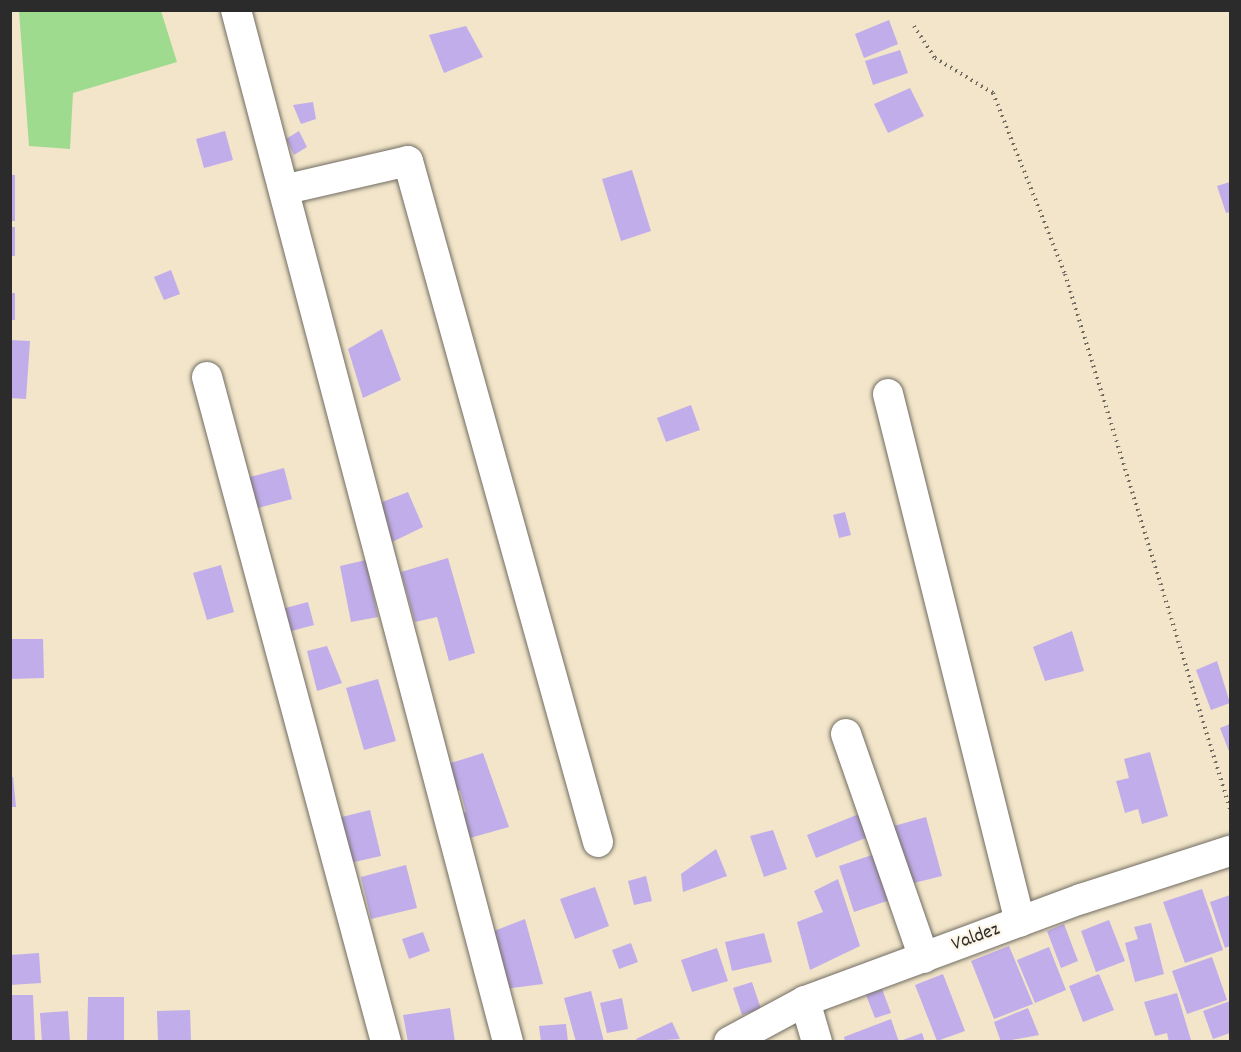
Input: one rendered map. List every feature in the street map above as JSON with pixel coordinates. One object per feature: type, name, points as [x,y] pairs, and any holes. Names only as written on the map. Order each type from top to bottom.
[{"type":"street","points":[[236,10],[287,189],[507,1041]]},
{"type":"street","points":[[287,189],[408,161],[598,842]]},
{"type":"street","points":[[207,377],[386,1041]]},
{"type":"street","points":[[888,394],[1020,922]]},
{"type":"street","points":[[846,734],[924,958]]},
{"type":"street","name":"Valdez","points":[[729,1041],[805,1001],[1020,922],[1230,851]]},
{"type":"street","points":[[805,1001],[817,1041]]},
{"type":"path","points":[[914,26],[935,58],[993,93],[1068,285],[1230,809]]},
{"type":"green space","points":[[19,11],[161,11],[177,62],[73,93],[70,149],[29,146]]},
{"type":"building","points":[[889,20],[898,44],[864,58],[855,34]]},
{"type":"building","points":[[466,26],[483,57],[444,73],[429,35]]},
{"type":"building","points":[[900,50],[908,73],[873,85],[865,61]]},
{"type":"building","points":[[910,88],[924,116],[888,133],[874,104]]},
{"type":"building","points":[[313,102],[316,119],[301,124],[293,105]]},
{"type":"building","points":[[225,131],[233,160],[204,168],[196,139]]},
{"type":"building","points":[[299,131],[307,147],[294,155],[286,139]]},
{"type":"building","points":[[632,170],[651,231],[621,241],[602,179]]},
{"type":"building","points":[[10,175],[15,175],[15,221],[10,221]]},
{"type":"building","points":[[1230,182],[1230,212],[1226,213],[1217,186]]},
{"type":"building","points":[[10,227],[15,227],[15,256],[10,256]]},
{"type":"building","points":[[171,270],[180,294],[164,300],[154,277]]},
{"type":"building","points":[[10,293],[15,293],[15,320],[10,320]]},
{"type":"building","points":[[382,329],[401,380],[363,398],[348,349]]},
{"type":"building","points":[[10,340],[30,341],[26,399],[10,398]]},
{"type":"building","points":[[691,405],[700,430],[666,442],[657,418]]},
{"type":"building","points":[[284,468],[292,499],[254,509],[246,478]]},
{"type":"building","points":[[408,492],[423,527],[386,545],[372,506]]},
{"type":"building","points":[[845,512],[851,535],[839,538],[833,515]]},
{"type":"building","points":[[448,558],[475,653],[449,661],[437,617],[415,622],[401,572]]},
{"type":"building","points":[[366,560],[378,617],[351,622],[340,566]]},
{"type":"building","points":[[221,565],[234,612],[207,620],[193,573]]},
{"type":"building","points":[[308,602],[314,625],[284,633],[278,610]]},
{"type":"building","points":[[1072,631],[1084,671],[1045,681],[1033,647]]},
{"type":"building","points":[[10,639],[43,639],[44,678],[10,679]]},
{"type":"building","points":[[327,646],[342,683],[317,691],[307,651]]},
{"type":"building","points":[[1217,661],[1230,703],[1211,710],[1196,670]]},
{"type":"building","points":[[378,679],[396,741],[364,750],[346,688]]},
{"type":"building","points":[[1230,724],[1230,754],[1220,728]]},
{"type":"building","points":[[1150,752],[1168,816],[1142,824],[1138,809],[1125,813],[1116,781],[1129,778],[1124,759]]},
{"type":"building","points":[[483,753],[509,827],[459,841],[452,816],[466,812],[460,790],[446,794],[438,767]]},
{"type":"building","points":[[10,777],[13,777],[16,807],[10,807]]},
{"type":"building","points":[[370,810],[381,856],[341,865],[330,820]]},
{"type":"building","points":[[859,814],[868,837],[816,858],[807,835]]},
{"type":"building","points":[[926,817],[942,876],[910,884],[894,826]]},
{"type":"building","points":[[773,830],[787,869],[764,877],[750,836]]},
{"type":"building","points":[[716,849],[727,876],[683,892],[681,874]]},
{"type":"building","points":[[881,852],[896,898],[854,912],[839,866]]},
{"type":"building","points":[[406,865],[417,908],[371,919],[361,877]]},
{"type":"building","points":[[646,876],[652,901],[634,905],[628,881]]},
{"type":"building","points":[[838,879],[860,946],[810,970],[797,922],[823,912],[814,891]]},
{"type":"building","points":[[595,887],[609,926],[575,939],[560,899]]},
{"type":"building","points":[[1202,889],[1223,950],[1185,963],[1163,902]]},
{"type":"building","points":[[1230,895],[1230,946],[1225,948],[1210,902]]},
{"type":"building","points":[[525,919],[543,984],[504,989],[489,933]]},
{"type":"building","points":[[1109,920],[1125,961],[1096,972],[1081,931]]},
{"type":"building","points":[[1151,923],[1164,974],[1135,982],[1125,943],[1138,939],[1134,927]]},
{"type":"building","points":[[1064,924],[1078,961],[1061,968],[1047,931]]},
{"type":"building","points":[[423,932],[430,951],[409,959],[402,939]]},
{"type":"building","points":[[764,933],[772,962],[732,971],[725,942]]},
{"type":"building","points":[[631,943],[638,962],[619,969],[612,950]]},
{"type":"building","points":[[1009,946],[1033,1004],[994,1019],[971,961]]},
{"type":"building","points":[[1049,947],[1066,990],[1035,1003],[1017,960]]},
{"type":"building","points":[[717,948],[728,981],[692,992],[681,960]]},
{"type":"building","points":[[39,953],[41,983],[10,985],[10,955]]},
{"type":"building","points":[[1212,957],[1227,1000],[1187,1014],[1172,971]]},
{"type":"building","points":[[943,974],[965,1031],[937,1041],[915,985]]},
{"type":"building","points":[[1099,974],[1114,1010],[1083,1022],[1069,986]]},
{"type":"building","points":[[752,982],[761,1009],[742,1015],[733,988]]},
{"type":"building","points":[[882,989],[891,1013],[875,1018],[866,995]]},
{"type":"building","points":[[591,991],[604,1042],[576,1042],[564,998]]},
{"type":"building","points":[[1177,993],[1191,1040],[1186,1042],[1169,1042],[1167,1033],[1155,1036],[1144,1002]]},
{"type":"building","points":[[10,995],[33,995],[35,1042],[10,1042]]},
{"type":"building","points":[[88,997],[124,997],[124,1042],[87,1042]]},
{"type":"building","points":[[622,998],[628,1029],[607,1033],[600,1003]]},
{"type":"building","points":[[1230,1001],[1230,1033],[1213,1039],[1203,1011]]},
{"type":"building","points":[[450,1008],[455,1042],[408,1042],[403,1015]]},
{"type":"building","points":[[1028,1008],[1039,1035],[1001,1042],[994,1022]]},
{"type":"building","points":[[190,1010],[191,1042],[158,1042],[157,1011]]},
{"type":"building","points":[[68,1011],[70,1042],[42,1042],[40,1013]]},
{"type":"building","points":[[891,1019],[899,1042],[845,1042],[844,1037]]},
{"type":"building","points":[[672,1022],[680,1039],[638,1042],[636,1039]]},
{"type":"building","points":[[566,1024],[568,1042],[541,1042],[539,1026]]},
{"type":"building","points":[[922,1033],[925,1042],[900,1042],[900,1041]]}]
